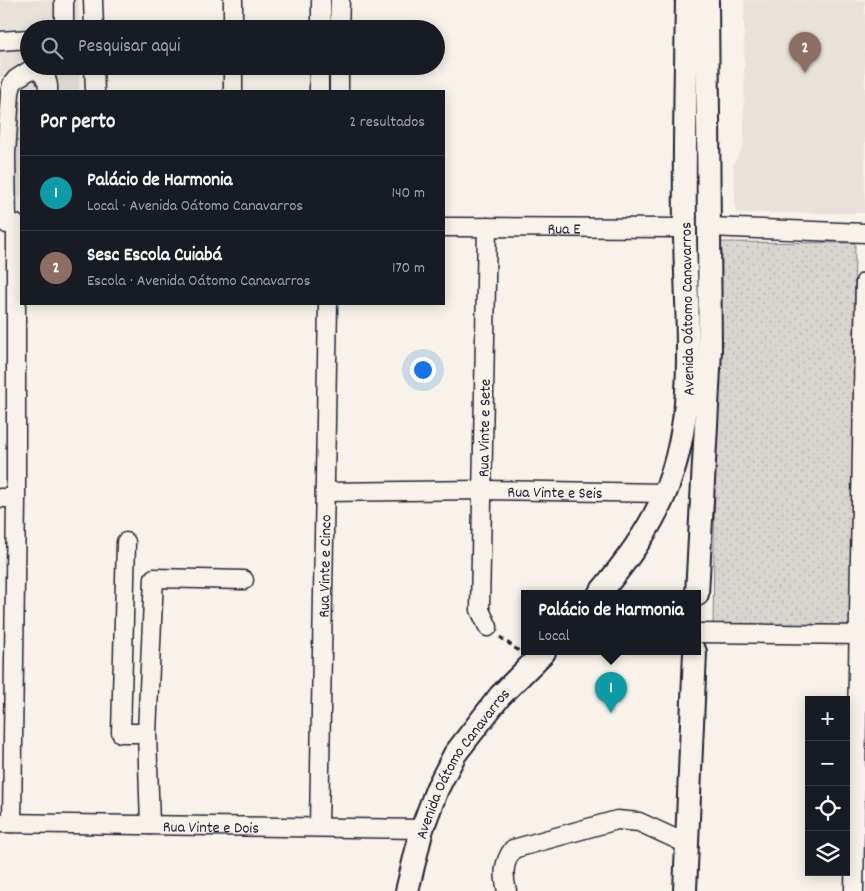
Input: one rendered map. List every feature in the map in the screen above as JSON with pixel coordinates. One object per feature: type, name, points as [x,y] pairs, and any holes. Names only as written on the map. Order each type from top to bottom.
[{"type":"main road","name":"Avenida Oátomo Canavarros","points":[[602,590],[622,566],[642,536],[666,493],[679,448],[686,409],[689,367],[685,228],[687,0]]},
{"type":"main road","name":"Avenida Oátomo Canavarros","points":[[697,590],[710,350],[707,0]]},
{"type":"main road","points":[[685,891],[694,655]]},
{"type":"main road","name":"Avenida Oátomo Canavarros","points":[[407,891],[422,828],[437,789],[455,754],[500,696],[539,657]]},
{"type":"street","points":[[64,0],[64,20]]},
{"type":"street","points":[[93,0],[94,20]]},
{"type":"street","points":[[234,0],[234,20]]},
{"type":"street","points":[[321,0],[321,20]]},
{"type":"street","points":[[339,20],[340,0]]},
{"type":"street","points":[[0,41],[20,40]]},
{"type":"street","points":[[6,823],[11,224],[10,94],[12,84],[20,75]]},
{"type":"street","points":[[94,75],[95,90]]},
{"type":"street","points":[[233,90],[234,75]]},
{"type":"street","points":[[319,75],[319,90]]},
{"type":"street","points":[[339,75],[339,90]]},
{"type":"street","name":"Rua E","points":[[445,227],[685,228]]},
{"type":"street","name":"Rua Vinte e Sete","points":[[487,227],[480,610],[488,627]]},
{"type":"street","points":[[708,227],[865,233]]},
{"type":"street","points":[[854,891],[861,635],[865,282]]},
{"type":"street","name":"Rua Vinte e Cinco","points":[[320,827],[328,305]]},
{"type":"street","name":"Rua Vinte e Seis","points":[[325,492],[482,490],[666,493]]},
{"type":"street","points":[[126,542],[121,733],[147,732]]},
{"type":"street","points":[[150,825],[147,732],[154,578],[244,580]]},
{"type":"street","points":[[701,633],[861,635]]},
{"type":"street","points":[[507,891],[504,876],[506,858],[513,849],[617,820],[639,822],[687,844]]},
{"type":"street","name":"Rua Vinte e Dois","points":[[6,823],[422,828]]},
{"type":"path","points":[[488,627],[521,646]]},
{"type":"shaded area","points":[[0,0],[79,0],[79,20],[20,20],[20,75],[79,75],[79,90],[20,90],[20,196],[0,196]]},
{"type":"shaded area","points":[[744,0],[865,0],[865,213],[736,213],[733,164],[744,145]]},
{"type":"shaded area","points":[[718,242],[855,243],[851,626],[713,625]]},
{"type":"place","name":"Sesc Escola Cuiabá","points":[[805,73]]},
{"type":"place","name":"Palácio de Harmonia","points":[[611,713]]}]
